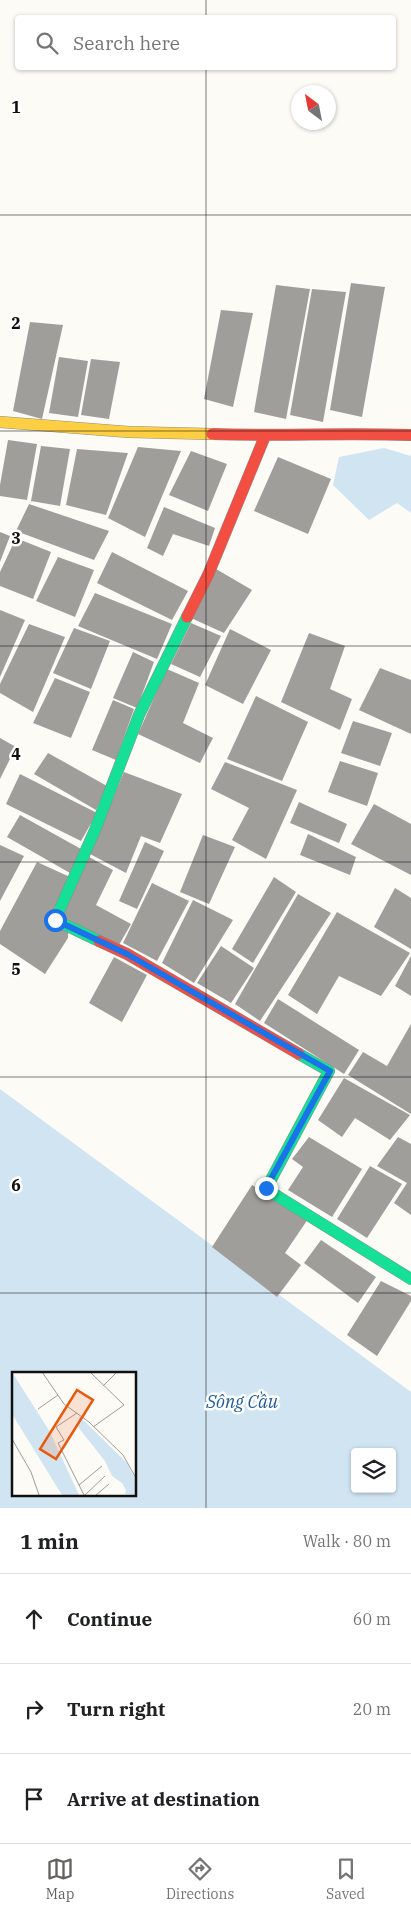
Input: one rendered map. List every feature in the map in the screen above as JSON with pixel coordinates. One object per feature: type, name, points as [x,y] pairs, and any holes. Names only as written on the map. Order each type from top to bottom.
[{"type":"street","points":[[0,422],[129,432],[265,436],[348,433],[411,435]]},
{"type":"street","points":[[265,436],[208,575],[139,715],[94,830],[55,920],[127,954],[330,1071],[266,1188],[411,1279]]},
{"type":"water","points":[[384,448],[411,456],[411,513],[397,503],[369,520],[333,485],[339,457]]},
{"type":"water","name":"Sông Cầu","points":[[0,1089],[411,1392],[411,1508],[0,1508]]},
{"type":"building","points":[[351,283],[385,287],[362,417],[330,410]]},
{"type":"building","points":[[276,285],[310,289],[286,419],[254,412]]},
{"type":"building","points":[[312,289],[346,292],[323,422],[290,415]]},
{"type":"building","points":[[221,310],[253,313],[233,407],[204,399]]},
{"type":"building","points":[[30,322],[63,325],[42,419],[13,411]]},
{"type":"building","points":[[59,357],[88,361],[78,417],[49,413]]},
{"type":"building","points":[[91,359],[120,362],[109,419],[81,415]]},
{"type":"building","points":[[8,440],[37,444],[27,500],[0,496],[0,485]]},
{"type":"building","points":[[41,446],[70,449],[60,506],[31,501]]},
{"type":"building","points":[[138,447],[181,451],[145,537],[108,518]]},
{"type":"building","points":[[77,449],[128,453],[106,515],[66,505]]},
{"type":"building","points":[[191,451],[227,464],[208,511],[169,495]]},
{"type":"building","points":[[278,457],[331,479],[308,534],[254,511]]},
{"type":"building","points":[[29,504],[109,531],[94,560],[16,531]]},
{"type":"building","points":[[164,507],[215,528],[209,546],[173,534],[163,556],[147,548]]},
{"type":"building","points":[[0,532],[10,536],[0,562]]},
{"type":"building","points":[[16,538],[51,552],[33,599],[0,586],[0,572]]},
{"type":"building","points":[[112,552],[188,591],[172,620],[97,583]]},
{"type":"building","points":[[58,557],[94,570],[75,617],[36,601]]},
{"type":"building","points":[[216,569],[252,590],[224,633],[191,618]]},
{"type":"building","points":[[95,593],[172,624],[157,659],[78,626]]},
{"type":"building","points":[[0,610],[25,620],[0,677]]},
{"type":"building","points":[[191,623],[221,636],[200,677],[171,664]]},
{"type":"building","points":[[29,624],[65,637],[33,712],[0,693],[0,684]]},
{"type":"building","points":[[74,628],[110,641],[91,689],[53,673]]},
{"type":"building","points":[[230,629],[271,650],[243,704],[205,685]]},
{"type":"building","points":[[309,633],[345,646],[330,689],[352,699],[340,730],[281,702]]},
{"type":"building","points":[[133,652],[154,662],[137,708],[113,698]]},
{"type":"building","points":[[380,668],[411,680],[411,734],[359,710]]},
{"type":"building","points":[[167,669],[199,683],[183,723],[213,738],[200,763],[138,734]]},
{"type":"building","points":[[55,678],[90,692],[71,738],[33,723]]},
{"type":"building","points":[[256,696],[308,722],[282,781],[227,759]]},
{"type":"building","points":[[113,700],[134,709],[116,760],[92,750]]},
{"type":"building","points":[[353,721],[392,733],[380,766],[341,753]]},
{"type":"building","points":[[0,738],[16,747],[0,779]]},
{"type":"building","points":[[48,753],[107,786],[96,810],[34,774]]},
{"type":"building","points":[[340,761],[378,773],[367,806],[328,792]]},
{"type":"building","points":[[225,762],[297,790],[266,859],[232,840],[249,808],[211,789]]},
{"type":"building","points":[[124,772],[182,794],[160,843],[141,836],[126,873],[90,854]]},
{"type":"building","points":[[20,774],[97,813],[81,841],[6,804]]},
{"type":"building","points":[[299,802],[347,824],[339,843],[290,823]]},
{"type":"building","points":[[374,804],[411,824],[411,875],[351,844]]},
{"type":"building","points":[[20,815],[81,849],[70,873],[7,837]]},
{"type":"building","points":[[308,834],[356,857],[350,875],[300,855]]},
{"type":"building","points":[[203,835],[235,847],[209,904],[180,892]]},
{"type":"building","points":[[145,842],[164,851],[137,909],[119,901]]},
{"type":"building","points":[[0,845],[24,856],[0,901]]},
{"type":"building","points":[[89,857],[113,870],[96,905],[131,924],[119,945],[61,918]]},
{"type":"building","points":[[37,862],[70,877],[68,938],[45,974],[0,944],[0,931]]},
{"type":"building","points":[[274,877],[296,892],[253,963],[232,949]]},
{"type":"building","points":[[152,883],[189,901],[157,961],[123,943]]},
{"type":"building","points":[[395,888],[411,898],[411,949],[374,927]]},
{"type":"building","points":[[298,894],[331,913],[260,1021],[235,1004]]},
{"type":"building","points":[[193,900],[233,920],[194,983],[162,963]]},
{"type":"building","points":[[337,912],[410,953],[381,996],[339,976],[317,1014],[288,995]]},
{"type":"building","points":[[221,946],[254,968],[231,1003],[197,983]]},
{"type":"building","points":[[411,956],[411,996],[395,986]]},
{"type":"building","points":[[114,957],[147,975],[122,1022],[89,1003]]},
{"type":"building","points":[[278,999],[359,1050],[344,1074],[264,1023]]},
{"type":"building","points":[[411,1024],[411,1114],[348,1075],[363,1052],[387,1066]]},
{"type":"building","points":[[344,1078],[410,1115],[390,1140],[355,1118],[342,1137],[318,1120]]},
{"type":"building","points":[[309,1137],[362,1169],[332,1217],[288,1190],[303,1167],[292,1159]]},
{"type":"building","points":[[398,1137],[411,1144],[411,1215],[394,1203],[407,1183],[377,1166]]},
{"type":"building","points":[[370,1166],[402,1184],[367,1238],[337,1219]]},
{"type":"building","points":[[252,1185],[308,1219],[285,1253],[301,1265],[277,1297],[212,1247]]},
{"type":"building","points":[[321,1240],[376,1277],[358,1303],[304,1263]]},
{"type":"building","points":[[381,1281],[411,1296],[411,1301],[377,1356],[347,1335]]},
{"type":"traffic: fast","points":[[99,941],[55,920],[95,830],[139,715],[187,617]]},
{"type":"traffic: fast","points":[[299,1054],[329,1071],[266,1189],[411,1279]]},
{"type":"traffic: slow","points":[[0,422],[129,432],[212,434]]},
{"type":"traffic: jam","points":[[212,434],[411,435]]},
{"type":"traffic: jam","points":[[187,617],[208,575],[265,436]]},
{"type":"traffic: jam","points":[[99,941],[127,954],[299,1054]]},
{"type":"route","points":[[55,920],[127,954],[330,1071],[266,1188]]}]
